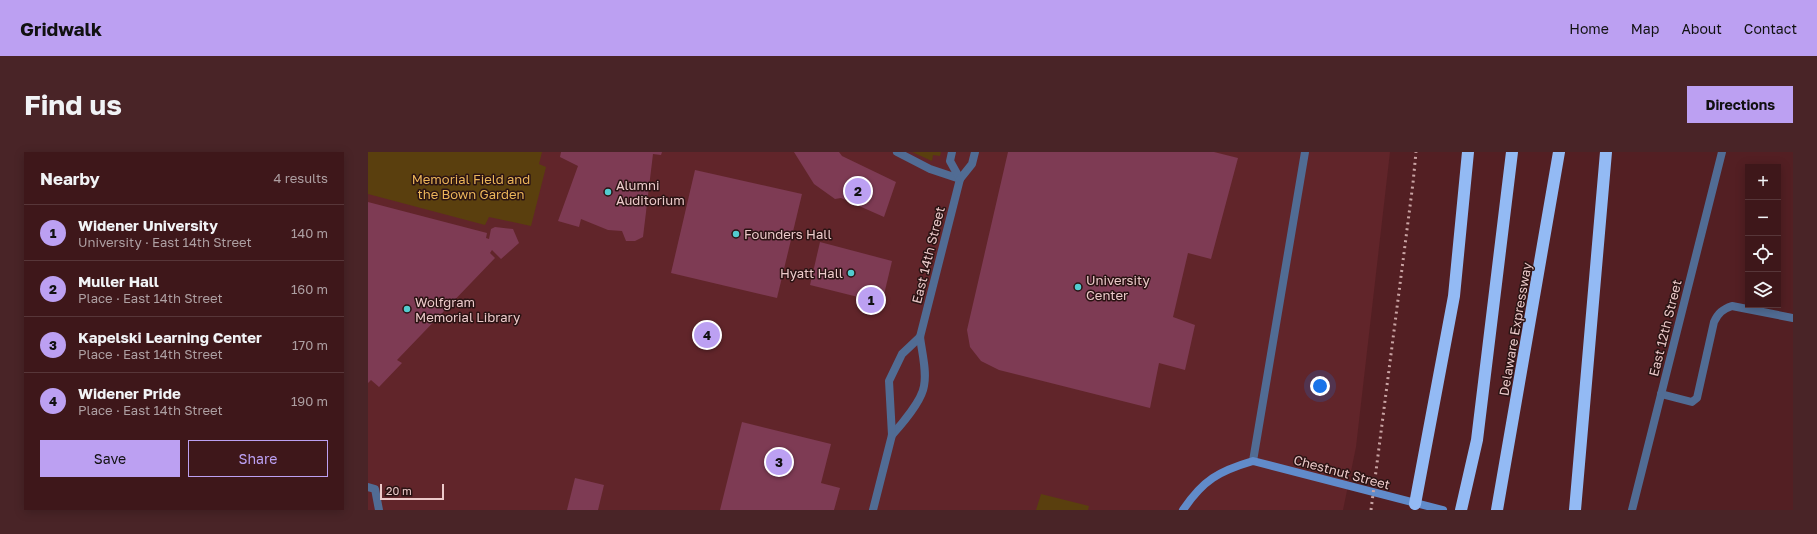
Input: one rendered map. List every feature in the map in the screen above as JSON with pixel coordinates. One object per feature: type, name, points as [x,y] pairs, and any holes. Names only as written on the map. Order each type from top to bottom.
[{"type":"highway","points":[[1415,504],[1454,296],[1468,152]]},
{"type":"highway","name":"Delaware Expressway","points":[[1461,510],[1477,440],[1512,152]]},
{"type":"highway","name":"Delaware Expressway","points":[[1497,510],[1559,152]]},
{"type":"highway","points":[[1574,510],[1606,152]]},
{"type":"street","points":[[897,152],[930,169],[960,179]]},
{"type":"street","points":[[952,152],[950,161],[960,179]]},
{"type":"street","name":"East 14th Street","points":[[892,435],[910,414],[924,387],[924,359],[920,337],[960,179],[972,164],[975,152]]},
{"type":"street","points":[[1253,461],[1305,152]]},
{"type":"street","name":"East 12th Street","points":[[1632,510],[1722,152]]},
{"type":"street","points":[[1661,394],[1692,402],[1697,398],[1714,322],[1725,308],[1732,306],[1793,318]]},
{"type":"street","name":"East 14th Street","points":[[873,510],[892,435],[889,381],[902,354],[920,337]]},
{"type":"street","name":"Chestnut Street","points":[[1184,510],[1195,492],[1213,477],[1234,466],[1253,461],[1415,504],[1444,510]]},
{"type":"street","points":[[368,487],[375,489],[378,510]]},
{"type":"shaded area","points":[[368,152],[1390,152],[1356,447],[1343,510],[368,510]]},
{"type":"green space","name":"Memorial Field and the Bown Garden","points":[[368,152],[542,152],[539,164],[546,167],[531,226],[489,217],[485,225],[368,194]]},
{"type":"green space","points":[[912,152],[941,152],[940,156],[933,155],[932,161]]},
{"type":"green space","points":[[1041,494],[1089,506],[1088,510],[1036,510]]},
{"type":"building","name":"Alumni Auditorium","points":[[561,152],[662,152],[661,155],[653,154],[643,237],[635,241],[626,241],[622,231],[608,230],[581,219],[579,227],[558,221],[578,166],[560,157]]},
{"type":"building","points":[[794,152],[839,152],[842,156],[896,182],[884,217],[841,198],[835,199],[814,184]]},
{"type":"building","name":"University Center","points":[[1008,152],[1214,152],[1238,158],[1211,259],[1188,253],[1173,317],[1195,325],[1185,370],[1159,363],[1150,408],[999,370],[981,361],[970,347],[967,330]]},
{"type":"building","name":"Founders Hall","points":[[695,170],[802,194],[777,298],[671,273]]},
{"type":"building","name":"Wolfgram Memorial Library","points":[[368,202],[487,233],[486,238],[489,239],[491,229],[495,227],[513,229],[519,243],[501,259],[492,250],[490,253],[495,258],[397,360],[402,363],[379,387],[371,380],[368,383]]},
{"type":"building","name":"Hyatt Hall","points":[[820,242],[892,261],[882,303],[810,285]]},
{"type":"building","points":[[742,422],[831,444],[821,483],[840,488],[834,510],[720,510]]},
{"type":"building","points":[[575,478],[604,485],[598,510],[567,510]]},
{"type":"railway","points":[[1371,510],[1416,152]]},
{"type":"place","name":"Muller Hall","points":[[858,191]]},
{"type":"place","name":"Alumni Auditorium","points":[[608,192]]},
{"type":"place","name":"Founders Hall","points":[[736,234]]},
{"type":"place","name":"Hyatt Hall","points":[[851,273]]},
{"type":"place","name":"University Center","points":[[1078,287]]},
{"type":"place","name":"Widener University","points":[[871,300]]},
{"type":"place","name":"Wolfgram Memorial Library","points":[[407,309]]},
{"type":"place","name":"Widener Pride","points":[[707,335]]},
{"type":"place","name":"Kapelski Learning Center","points":[[779,462]]}]
